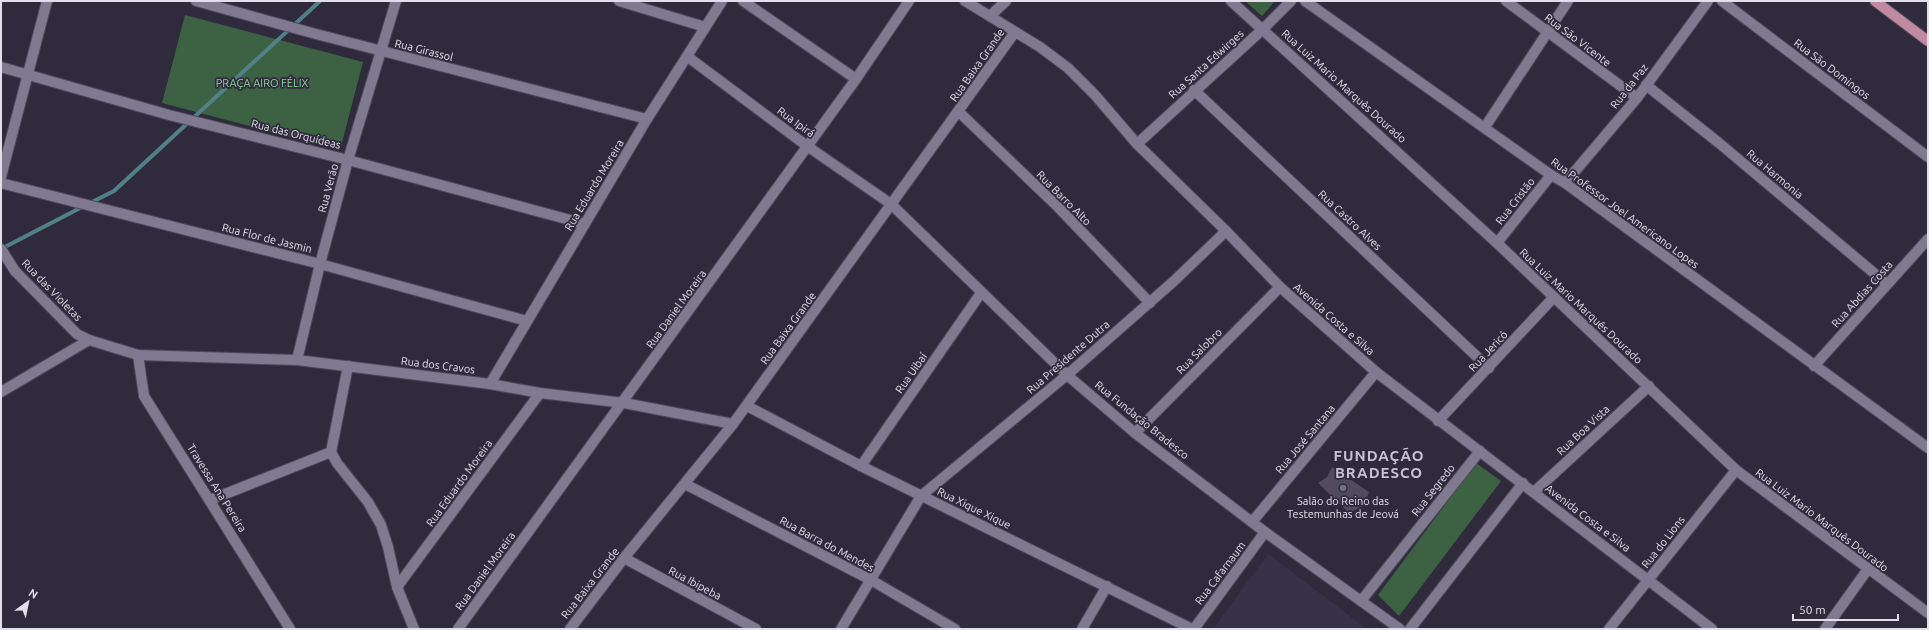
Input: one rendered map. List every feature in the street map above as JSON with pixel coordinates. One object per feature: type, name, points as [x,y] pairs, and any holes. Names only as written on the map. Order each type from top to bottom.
[{"type":"main road","points":[[1875,1],[1928,42]]},
{"type":"street","points":[[1,177],[47,1]]},
{"type":"street","name":"Rua Girassol","points":[[196,1],[382,52],[647,119]]},
{"type":"street","name":"Rua Verão","points":[[296,360],[348,160],[382,52],[396,1]]},
{"type":"street","points":[[619,1],[705,27]]},
{"type":"street","name":"Rua Eduardo Moreira","points":[[490,384],[647,119],[688,57],[722,1]]},
{"type":"street","points":[[743,1],[856,80]]},
{"type":"street","name":"Rua Daniel Moreira","points":[[458,629],[856,80],[909,1]]},
{"type":"street","name":"Avenida Costa e Silva","points":[[965,1],[1040,47],[1068,68],[1095,95],[1136,144],[1226,231],[1280,287],[1376,372],[1438,421],[1523,483],[1712,629]]},
{"type":"street","points":[[990,16],[1006,1]]},
{"type":"street","name":"Rua Luiz Mario Marquês Dourado","points":[[1231,1],[1497,242],[1736,470],[1868,570],[1928,613]]},
{"type":"street","name":"Rua Santa Edwirges","points":[[1136,144],[1263,29],[1291,1]]},
{"type":"street","name":"Rua Professor Joel Americano Lopes","points":[[1305,1],[1551,175],[1565,183],[1928,448]]},
{"type":"street","name":"Rua São Vicente","points":[[1506,1],[1636,98]]},
{"type":"street","points":[[1485,127],[1549,33],[1568,1]]},
{"type":"street","name":"Rua da Paz","points":[[1565,183],[1636,98],[1708,1]]},
{"type":"street","name":"Rua São Domingos","points":[[1722,1],[1928,157]]},
{"type":"street","name":"Rua Baixa Grande","points":[[570,629],[624,558],[747,406],[1015,32]]},
{"type":"street","name":"Rua Ipirá","points":[[688,57],[807,146],[891,204]]},
{"type":"street","name":"Rua das Orquídeas","points":[[1,67],[169,115],[348,160],[585,224]]},
{"type":"street","name":"Rua Harmonia","points":[[1646,85],[1719,143],[1887,284]]},
{"type":"street","name":"Rua Castro Alves","points":[[1194,90],[1489,368]]},
{"type":"street","name":"Rua Barro Alto","points":[[959,112],[1058,207],[1150,303]]},
{"type":"street","name":"Rua Cristão","points":[[1497,242],[1551,175]]},
{"type":"street","name":"Rua Flor de Jasmin","points":[[1,183],[320,264],[527,321]]},
{"type":"street","name":"Rua Fundação Bradesco","points":[[891,204],[981,294],[1067,375],[1135,433],[1265,532],[1400,629]]},
{"type":"street","name":"Rua Presidente Dutra","points":[[841,629],[921,496],[1067,375],[1150,303],[1226,231]]},
{"type":"street","name":"Rua Abdias Costa","points":[[1814,366],[1928,239]]},
{"type":"street","name":"Rua das Violetas","points":[[1,250],[15,271],[77,334],[89,340],[138,356]]},
{"type":"street","name":"Rua Salobro","points":[[1135,433],[1280,287]]},
{"type":"street","name":"Rua Uibaí","points":[[861,466],[981,294]]},
{"type":"street","name":"Rua Jericó","points":[[1438,421],[1554,297]]},
{"type":"street","points":[[1,392],[89,340]]},
{"type":"street","name":"Rua dos Cravos","points":[[138,356],[296,360],[490,384],[540,393],[624,402],[733,424]]},
{"type":"street","name":"Travessa Ana Pereira","points":[[138,356],[144,396],[290,629]]},
{"type":"street","points":[[348,366],[331,452],[368,502],[381,525],[388,547],[397,588],[414,629]]},
{"type":"street","name":"Rua José Santana","points":[[1252,522],[1376,372]]},
{"type":"street","name":"Rua Boa Vista","points":[[1534,492],[1649,386]]},
{"type":"street","name":"Rua Eduardo Moreira","points":[[397,588],[540,393]]},
{"type":"street","name":"Rua Xique Xique","points":[[747,406],[861,466],[1193,629]]},
{"type":"street","name":"Rua Segredo","points":[[1361,601],[1480,451]]},
{"type":"street","points":[[210,500],[331,452]]},
{"type":"street","name":"Rua do Lions","points":[[1609,629],[1736,470]]},
{"type":"street","points":[[1410,629],[1523,483]]},
{"type":"street","name":"Rua Barra do Mendes","points":[[685,484],[871,580],[955,629]]},
{"type":"street","name":"Rua Cafarnaum","points":[[1193,629],[1265,532]]},
{"type":"street","name":"Rua Ibipeba","points":[[624,558],[756,629]]},
{"type":"street","points":[[1825,629],[1868,570]]},
{"type":"street","points":[[1082,629],[1106,586]]},
{"type":"shaded area","points":[[1268,554],[1367,629],[1213,629]]},
{"type":"green space","points":[[1245,1],[1275,1],[1262,16]]},
{"type":"green space","name":"PRAÇA AIRO FÉLIX","points":[[185,15],[363,62],[340,150],[162,103]]},
{"type":"green space","points":[[1476,463],[1501,481],[1399,616],[1378,595]]},
{"type":"building","name":"Salão do Reino das Testemunhas de Jeová","points":[[1332,467],[1369,492],[1363,506],[1349,513],[1318,483],[1327,477]]},
{"type":"waterway","points":[[90,203],[114,191],[320,1]]},
{"type":"waterway","points":[[1,249],[84,206]]},
{"type":"place","name":"Salão do Reino das Testemunhas de Jeová","points":[[1343,488]]},
{"type":"district","name":"FUNDAÇÃO BRADESCO","points":[[1379,464]]}]
